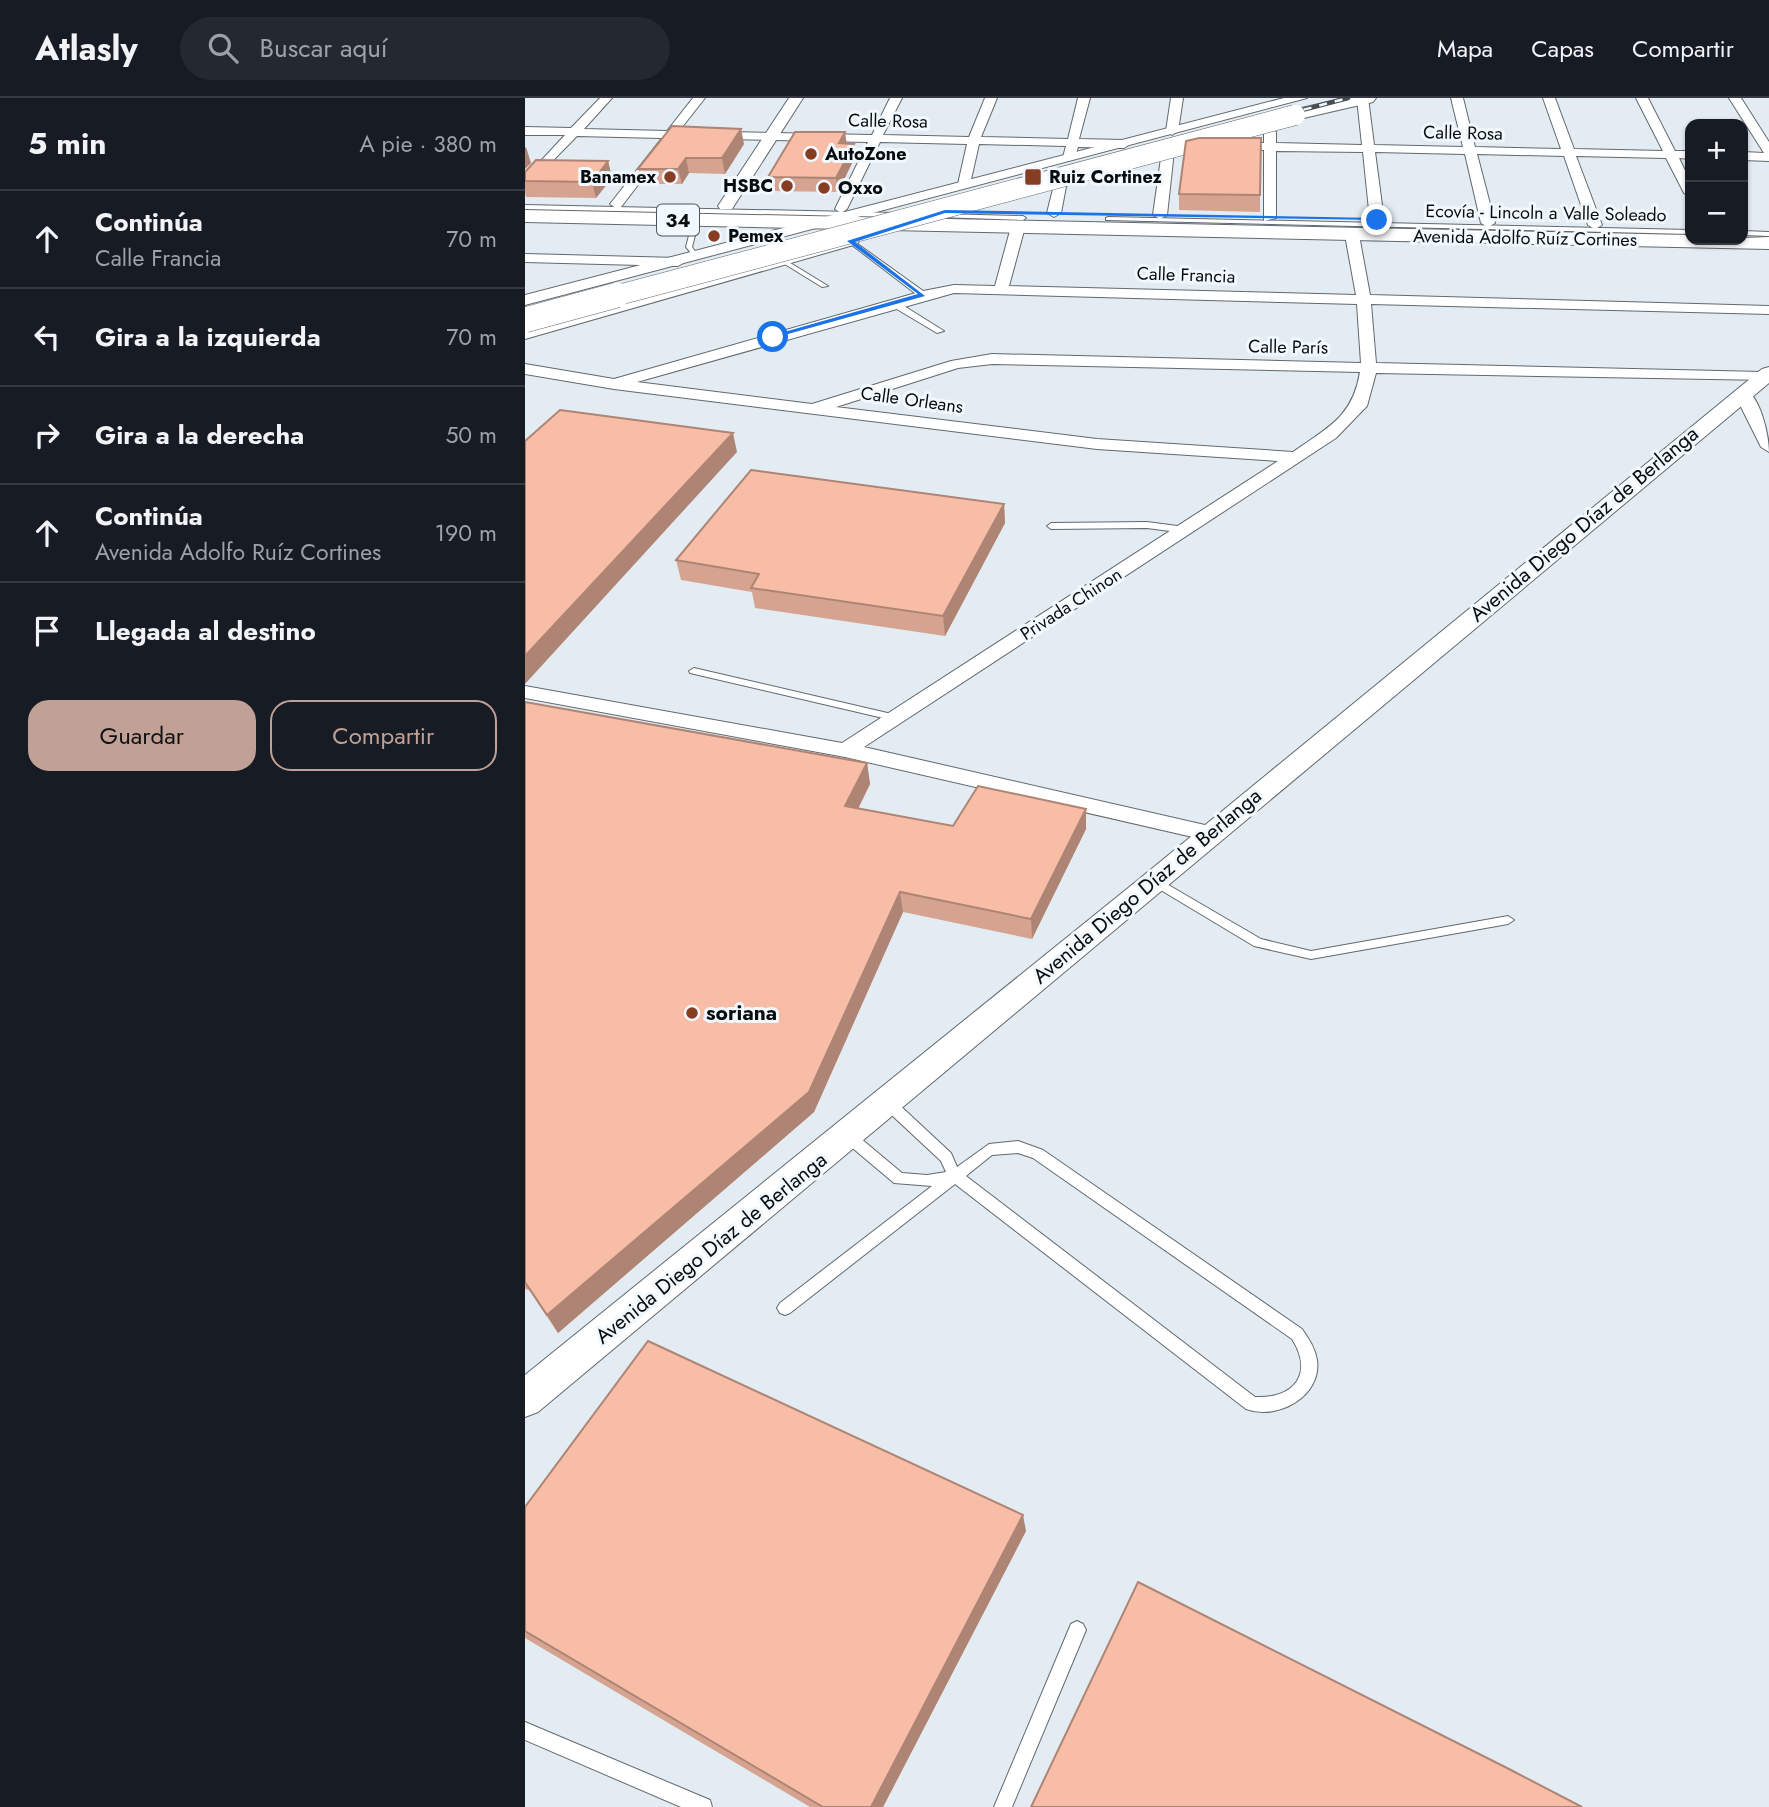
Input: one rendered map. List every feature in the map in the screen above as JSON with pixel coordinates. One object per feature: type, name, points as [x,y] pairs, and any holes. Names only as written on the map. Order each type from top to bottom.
[{"type":"main road","points":[[525,320],[1318,98]]},
{"type":"main road","points":[[525,302],[1281,108],[1362,99]]},
{"type":"main road","name":"Avenida Adolfo Ruíz Cortines","points":[[525,202],[616,204],[731,214],[1054,213],[1685,226]]},
{"type":"main road","name":"Avenida Adolfo Ruíz Cortines","points":[[525,212],[696,220],[731,214]]},
{"type":"main road","points":[[731,214],[750,225],[755,232],[745,245]]},
{"type":"main road","name":"Avenida Adolfo Ruíz Cortines","points":[[848,215],[905,223],[1021,223],[1352,235],[1769,241]]},
{"type":"main road","points":[[1748,227],[1769,228]]},
{"type":"street","points":[[525,185],[606,98]]},
{"type":"street","points":[[616,204],[699,98]]},
{"type":"street","points":[[731,214],[772,136],[796,98]]},
{"type":"street","points":[[848,215],[876,138],[896,98]]},
{"type":"street","points":[[978,203],[957,200],[964,184],[974,140],[991,98]]},
{"type":"street","points":[[1069,158],[1084,98]]},
{"type":"street","points":[[1172,131],[1177,98]]},
{"type":"street","points":[[1457,98],[1488,222]]},
{"type":"street","points":[[1549,98],[1595,225]]},
{"type":"street","points":[[1642,98],[1685,182]]},
{"type":"street","points":[[1735,98],[1769,151]]},
{"type":"street","points":[[525,302],[1172,131],[1281,108],[1343,107],[1362,99],[1377,220]]},
{"type":"street","points":[[525,334],[794,260],[905,223],[1194,145],[1281,108]]},
{"type":"street","points":[[1269,218],[1270,147],[1281,108]]},
{"type":"street","name":"Calle Rosa","points":[[525,131],[1123,144]]},
{"type":"street","name":"Calle Rosa","points":[[1194,145],[1685,155]]},
{"type":"street","points":[[1160,215],[1168,151]]},
{"type":"street","points":[[1748,156],[1769,157]]},
{"type":"street","points":[[1054,213],[1061,181]]},
{"type":"street","points":[[1001,289],[1021,223]]},
{"type":"street","name":"Privada Chinon","points":[[845,750],[1296,457],[1329,434],[1361,404],[1369,368],[1363,299],[1352,235]]},
{"type":"street","points":[[780,236],[799,238],[809,245],[810,249],[794,260]]},
{"type":"street","points":[[525,258],[678,262]]},
{"type":"street","name":"Calle Francia","points":[[614,384],[893,303],[954,289],[1769,310]]},
{"type":"street","name":"Calle París","points":[[818,407],[975,360],[1369,368],[1758,381]]},
{"type":"street","name":"Calle Orleans","points":[[525,369],[614,384],[818,407],[1097,444],[1296,457]]},
{"type":"street","points":[[1758,381],[1769,447]]},
{"type":"street","name":"Avenida Diego Díaz de Berlanga","points":[[525,1399],[888,1103],[1210,832],[1758,381]]},
{"type":"street","points":[[525,692],[845,750],[1210,832]]},
{"type":"lane","points":[[525,212],[848,215]]},
{"type":"lane","points":[[525,212],[848,215]]},
{"type":"lane","points":[[937,214],[1021,223]]},
{"type":"lane","points":[[696,220],[689,247],[696,257]]},
{"type":"lane","name":"Ecovía - Lincoln a Valle Soleado","points":[[1685,232],[1107,222],[1685,238]]},
{"type":"lane","points":[[1748,233],[1769,234]]},
{"type":"lane","points":[[1748,239],[1769,241]]},
{"type":"lane","points":[[851,241],[923,295]]},
{"type":"lane","points":[[794,260],[824,286]]},
{"type":"lane","points":[[893,303],[940,331]]},
{"type":"lane","points":[[1051,526],[1147,526],[1185,530]]},
{"type":"lane","points":[[694,671],[895,718]]},
{"type":"lane","points":[[1153,880],[1258,943],[1311,955],[1508,920]]},
{"type":"lane","points":[[785,1308],[955,1176],[989,1150],[1019,1147],[1038,1154],[1297,1334],[1309,1347],[1312,1363],[1307,1378],[1286,1401],[1274,1405],[1252,1404],[955,1176],[946,1157],[888,1103]]},
{"type":"lane","points":[[848,1136],[899,1179],[927,1181],[955,1176]]},
{"type":"lane","points":[[1003,1807],[1077,1630]]},
{"type":"lane","points":[[525,1731],[703,1807]]},
{"type":"building","points":[[672,126],[741,129],[722,158],[686,158],[678,169],[638,169]]},
{"type":"building","points":[[795,132],[845,132],[839,143],[854,144],[836,178],[768,177]]},
{"type":"building","points":[[1199,138],[1261,138],[1260,195],[1179,194],[1186,141]]},
{"type":"building","points":[[536,160],[608,161],[592,182],[525,181],[525,172]]},
{"type":"building","points":[[560,410],[733,433],[525,656],[525,441]]},
{"type":"building","points":[[751,470],[1004,504],[943,616],[751,588],[759,574],[676,560]]},
{"type":"building","name":"soriana","points":[[525,702],[867,763],[845,806],[953,826],[978,786],[1086,809],[1031,919],[900,892],[809,1092],[547,1315],[525,1282]]},
{"type":"building","points":[[648,1341],[1023,1515],[871,1807],[823,1807],[525,1631],[525,1507]]},
{"type":"building","points":[[1138,1582],[1509,1769],[1582,1807],[1031,1807]]},
{"type":"railway","points":[[592,297],[1348,98]]},
{"type":"railway","points":[[525,315],[599,295]]},
{"type":"place","name":"AutoZone","points":[[811,154]]},
{"type":"place","name":"Banamex","points":[[670,177]]},
{"type":"place","name":"Ruiz Cortinez","points":[[1033,177]]},
{"type":"place","name":"HSBC","points":[[787,186]]},
{"type":"place","name":"Oxxo","points":[[824,188]]},
{"type":"place","name":"Pemex","points":[[714,236]]},
{"type":"place","name":"soriana","points":[[692,1013]]},
{"type":"route","points":[[773,337],[923,295],[851,241],[945,211],[1377,220]]}]
